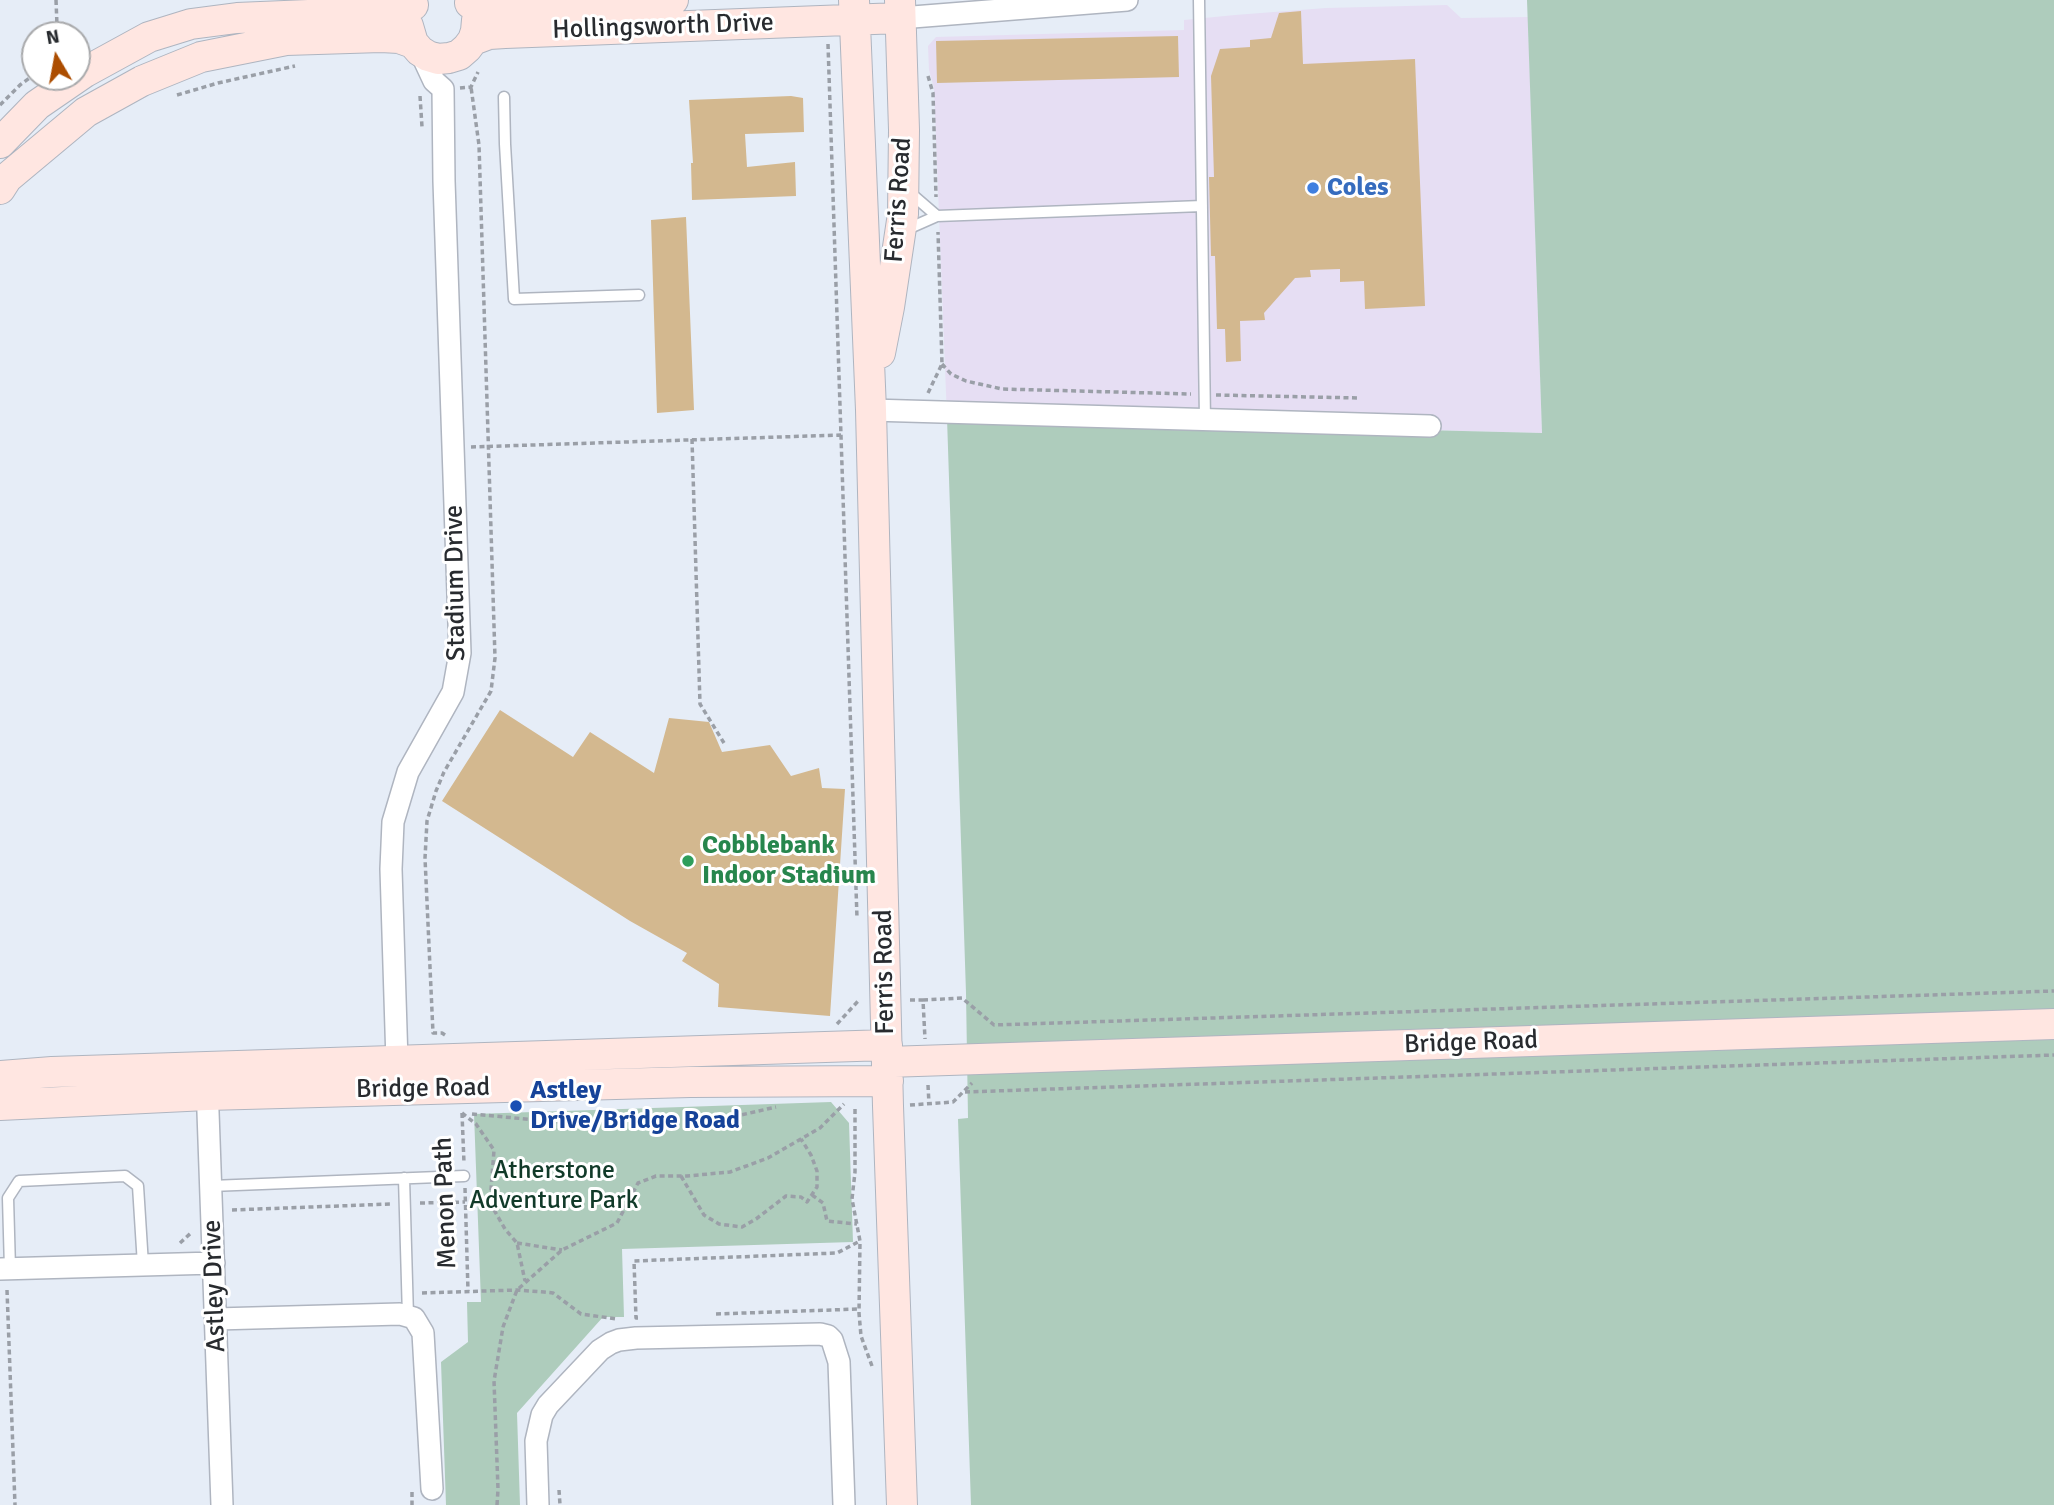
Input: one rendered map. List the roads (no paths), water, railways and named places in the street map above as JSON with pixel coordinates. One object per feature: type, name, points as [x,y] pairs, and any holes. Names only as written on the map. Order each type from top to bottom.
[{"type":"street","name":"Hollingsworth Drive","points":[[468,1],[487,7],[506,8],[673,0]]},
{"type":"street","points":[[900,9],[1126,0]]},
{"type":"street","points":[[415,3],[407,24],[434,81],[443,89],[455,80],[477,21],[468,1]]},
{"type":"street","points":[[91,70],[149,37],[191,24],[237,18],[380,12],[415,3]]},
{"type":"street","name":"Hollingsworth Drive","points":[[416,47],[428,56],[439,59],[458,55],[470,44],[489,34],[900,9]]},
{"type":"street","name":"Ferris Road","points":[[871,404],[904,214],[900,9]]},
{"type":"street","name":"Ferris Road","points":[[854,10],[871,404],[887,1062],[902,1505]]},
{"type":"street","points":[[0,189],[7,178],[86,112],[142,81],[201,57],[286,40],[400,38],[416,47]]},
{"type":"street","name":"Stadium Drive","points":[[397,1062],[391,869],[393,822],[408,772],[453,692],[460,653],[444,195],[443,89]]},
{"type":"street","points":[[0,143],[37,105],[57,91]]},
{"type":"street","points":[[85,91],[97,106]]},
{"type":"street","points":[[871,404],[920,411],[1430,426]]},
{"type":"street","name":"Bridge Road","points":[[0,1076],[52,1072],[207,1081],[690,1082],[926,1060],[2054,1024]]},
{"type":"street","name":"Bridge Road","points":[[0,1105],[397,1062],[887,1062]]},
{"type":"street","name":"Astley Drive","points":[[207,1081],[222,1505]]},
{"type":"street","points":[[6,1276],[143,1265],[214,1263]]},
{"type":"street","points":[[216,1320],[400,1314],[414,1318],[423,1333],[432,1489]]},
{"type":"street","points":[[538,1505],[536,1441],[542,1415],[548,1405],[600,1350],[636,1328],[828,1336],[832,1340],[839,1362],[844,1505]]},
{"type":"lane","points":[[1199,0],[1205,420]]},
{"type":"lane","points":[[504,97],[514,299],[639,295]]},
{"type":"lane","points":[[904,187],[937,216]]},
{"type":"lane","points":[[901,232],[937,216],[1202,206]]},
{"type":"lane","points":[[6,1276],[8,1198],[19,1181],[125,1176],[138,1186],[143,1265]]},
{"type":"lane","points":[[211,1186],[464,1176]]},
{"type":"lane","points":[[404,1178],[408,1317]]},
{"type":"place","name":"Coles","points":[[1313,188]]},
{"type":"place","name":"Cobblebank Indoor Stadium","points":[[688,861]]},
{"type":"place","name":"Astley Drive/Bridge Road","points":[[516,1106]]},
{"type":"park label","name":"Atherstone Adventure Park","points":[[554,1186]]}]
